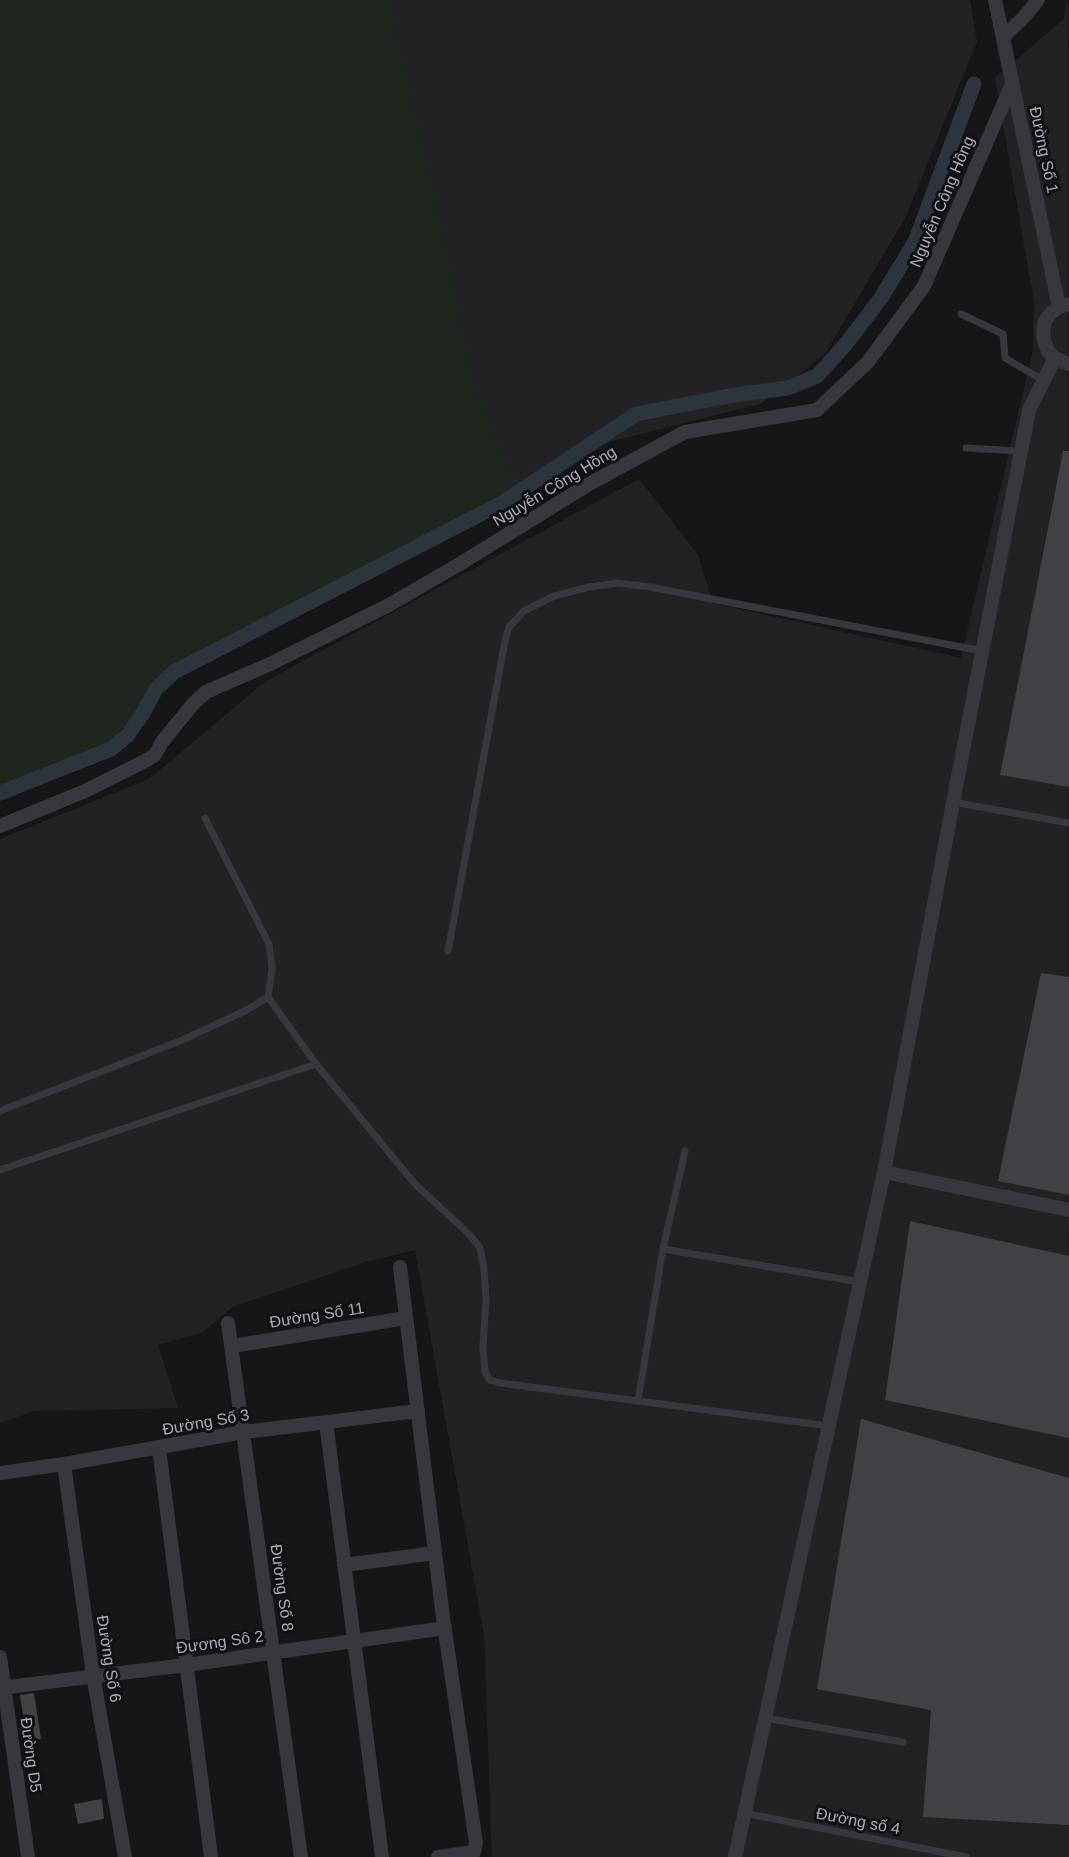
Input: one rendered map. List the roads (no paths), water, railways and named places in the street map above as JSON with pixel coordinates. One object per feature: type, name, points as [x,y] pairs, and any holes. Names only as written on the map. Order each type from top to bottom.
[{"type":"street","name":"Đường Số 1","points":[[995,0],[1012,84],[1064,305]]},
{"type":"street","points":[[1003,37],[1038,0]]},
{"type":"street","name":"Nguyễn Công Hồng","points":[[0,826],[85,791],[145,761],[155,755],[162,742],[193,704],[206,692],[270,664],[389,605],[589,484],[685,432],[817,410],[868,362],[924,286],[1012,84]]},
{"type":"street","points":[[1064,305],[1051,313],[1042,331],[1048,351],[1055,358],[1069,364]]},
{"type":"street","points":[[735,1857],[884,1172],[1020,451],[1029,410],[1055,358]]},
{"type":"street","points":[[884,1172],[1069,1210]]},
{"type":"street","points":[[400,1268],[435,1553],[476,1843],[474,1852],[438,1857]]},
{"type":"street","name":"Đường Số 11","points":[[232,1346],[406,1318]]},
{"type":"street","name":"Đường Số 8","points":[[228,1323],[301,1857]]},
{"type":"street","name":"Đường Số 3","points":[[0,1473],[244,1432],[418,1412]]},
{"type":"street","points":[[326,1422],[382,1857]]},
{"type":"street","points":[[159,1448],[211,1857]]},
{"type":"street","name":"Đường Số 6","points":[[64,1464],[93,1675],[125,1857]]},
{"type":"street","points":[[344,1565],[435,1553]]},
{"type":"street","name":"Đương Sô 2","points":[[2,1687],[186,1665],[445,1628]]},
{"type":"street","name":"Đường D5","points":[[0,1657],[2,1687],[28,1857]]},
{"type":"lane","points":[[961,314],[1003,334],[1005,358],[1042,380]]},
{"type":"lane","points":[[966,448],[1020,451]]},
{"type":"lane","points":[[448,951],[504,641],[509,627],[524,611],[554,596],[589,586],[618,583],[650,587],[982,651]]},
{"type":"lane","points":[[953,802],[1069,823]]},
{"type":"lane","points":[[205,818],[269,944],[272,968],[268,997],[316,1064],[415,1184],[470,1235],[480,1248],[486,1299],[483,1347],[485,1372],[490,1380],[829,1426]]},
{"type":"lane","points":[[0,1111],[180,1041],[268,997]]},
{"type":"lane","points":[[0,1170],[316,1064]]},
{"type":"lane","points":[[638,1401],[663,1249],[685,1152]]},
{"type":"lane","points":[[663,1249],[860,1282]]},
{"type":"lane","points":[[765,1718],[903,1742]]},
{"type":"lane","name":"Đường số 4","points":[[744,1813],[966,1857]]},
{"type":"waterway","points":[[0,793],[111,749],[127,736],[156,689],[174,672],[502,503],[636,414],[734,395],[788,388],[817,376],[845,345],[881,298],[915,242],[974,84]]}]
